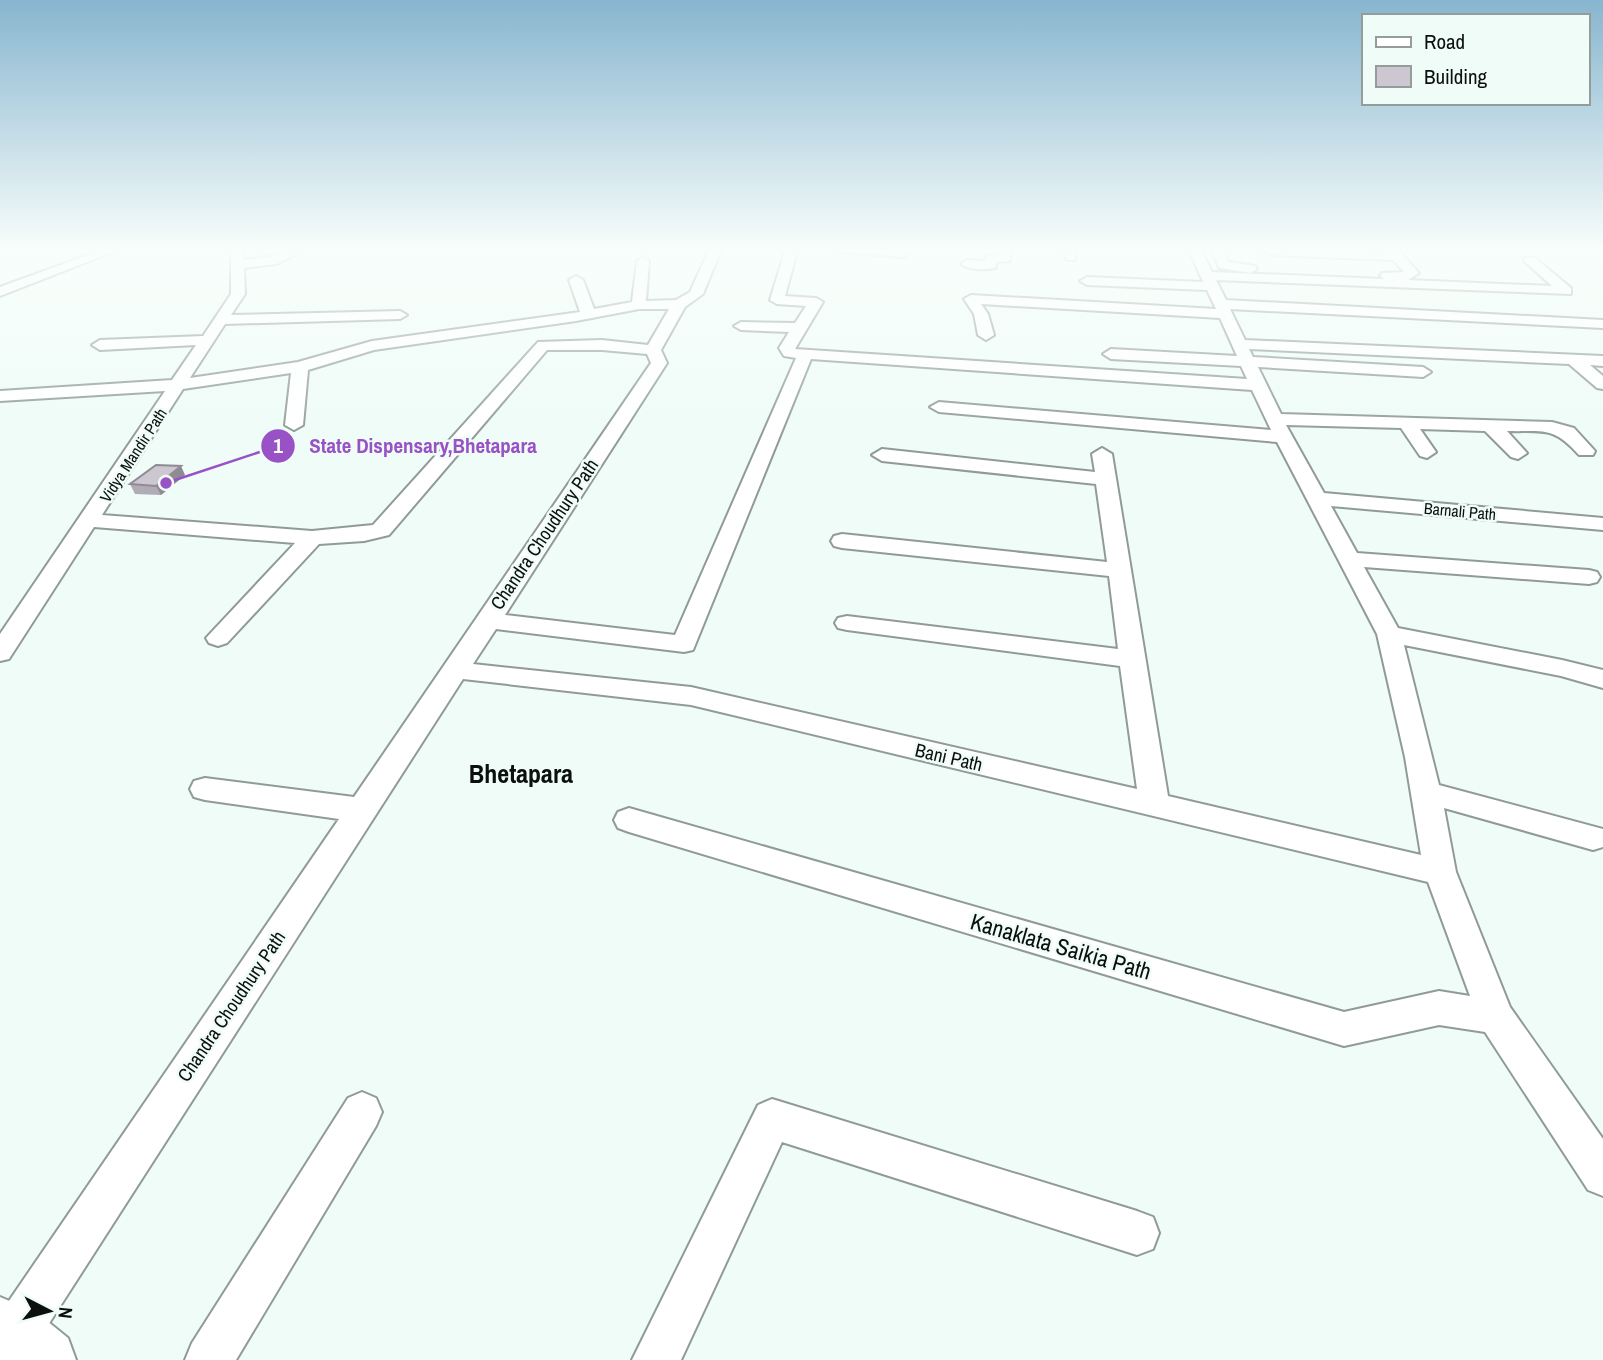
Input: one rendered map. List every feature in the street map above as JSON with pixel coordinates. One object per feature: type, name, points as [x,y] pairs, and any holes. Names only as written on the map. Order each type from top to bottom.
[{"type":"street","name":"Vidya Mandir Path","points":[[0,653],[228,311]]},
{"type":"street","points":[[5,398],[179,385],[300,367],[372,346],[602,311]]},
{"type":"street","name":"Chandra Choudhury Path","points":[[20,1340],[361,810],[659,363],[653,350],[675,311]]},
{"type":"street","points":[[811,311],[787,348],[790,353],[1247,364],[1423,372]]},
{"type":"street","points":[[979,311],[986,335]]},
{"type":"street","points":[[1222,311],[1278,428],[1389,634],[1440,872],[1496,1017],[1603,1175]]},
{"type":"street","points":[[1435,311],[1603,324]]},
{"type":"street","points":[[222,320],[400,315]]},
{"type":"street","points":[[741,326],[800,328]]},
{"type":"street","points":[[100,345],[209,340]]},
{"type":"street","points":[[91,520],[312,538],[330,534],[367,536],[381,530],[543,345],[603,345],[653,350]]},
{"type":"street","points":[[1111,354],[1247,364],[1572,359],[1603,361]]},
{"type":"street","points":[[487,620],[684,644],[805,355]]},
{"type":"street","points":[[1572,359],[1603,384]]},
{"type":"street","points":[[294,425],[300,367]]},
{"type":"street","points":[[939,407],[1278,428],[1407,424],[1560,429],[1568,432],[1586,451]]},
{"type":"street","points":[[1407,424],[1427,453]]},
{"type":"street","points":[[1491,426],[1518,453]]},
{"type":"street","points":[[1101,454],[1154,805]]},
{"type":"street","points":[[882,455],[1105,479]]},
{"type":"street","name":"Barnali Path","points":[[1317,499],[1603,524]]},
{"type":"street","points":[[218,638],[312,538]]},
{"type":"street","points":[[842,541],[1119,570]]},
{"type":"street","points":[[1349,559],[1589,577]]},
{"type":"street","points":[[846,623],[1132,659]]},
{"type":"street","points":[[1389,634],[1562,668],[1603,679]]},
{"type":"street","name":"Bani Path","points":[[454,670],[691,696],[1440,872]]},
{"type":"street","points":[[205,789],[361,810]]},
{"type":"street","points":[[1425,792],[1593,838]]},
{"type":"street","name":"Kanaklata Saikia Path","points":[[629,820],[1343,1029],[1438,1008],[1496,1017]]},
{"type":"street","points":[[209,1360],[362,1112]]},
{"type":"street","points":[[656,1360],[772,1119],[1137,1233]]},
{"type":"building","points":[[156,465],[181,466],[156,486],[130,484]]},
{"type":"place","name":"State Dispensary,Bhetapara","points":[[166,483]]},
{"type":"district","name":"Bhetapara","points":[[521,773]]}]
